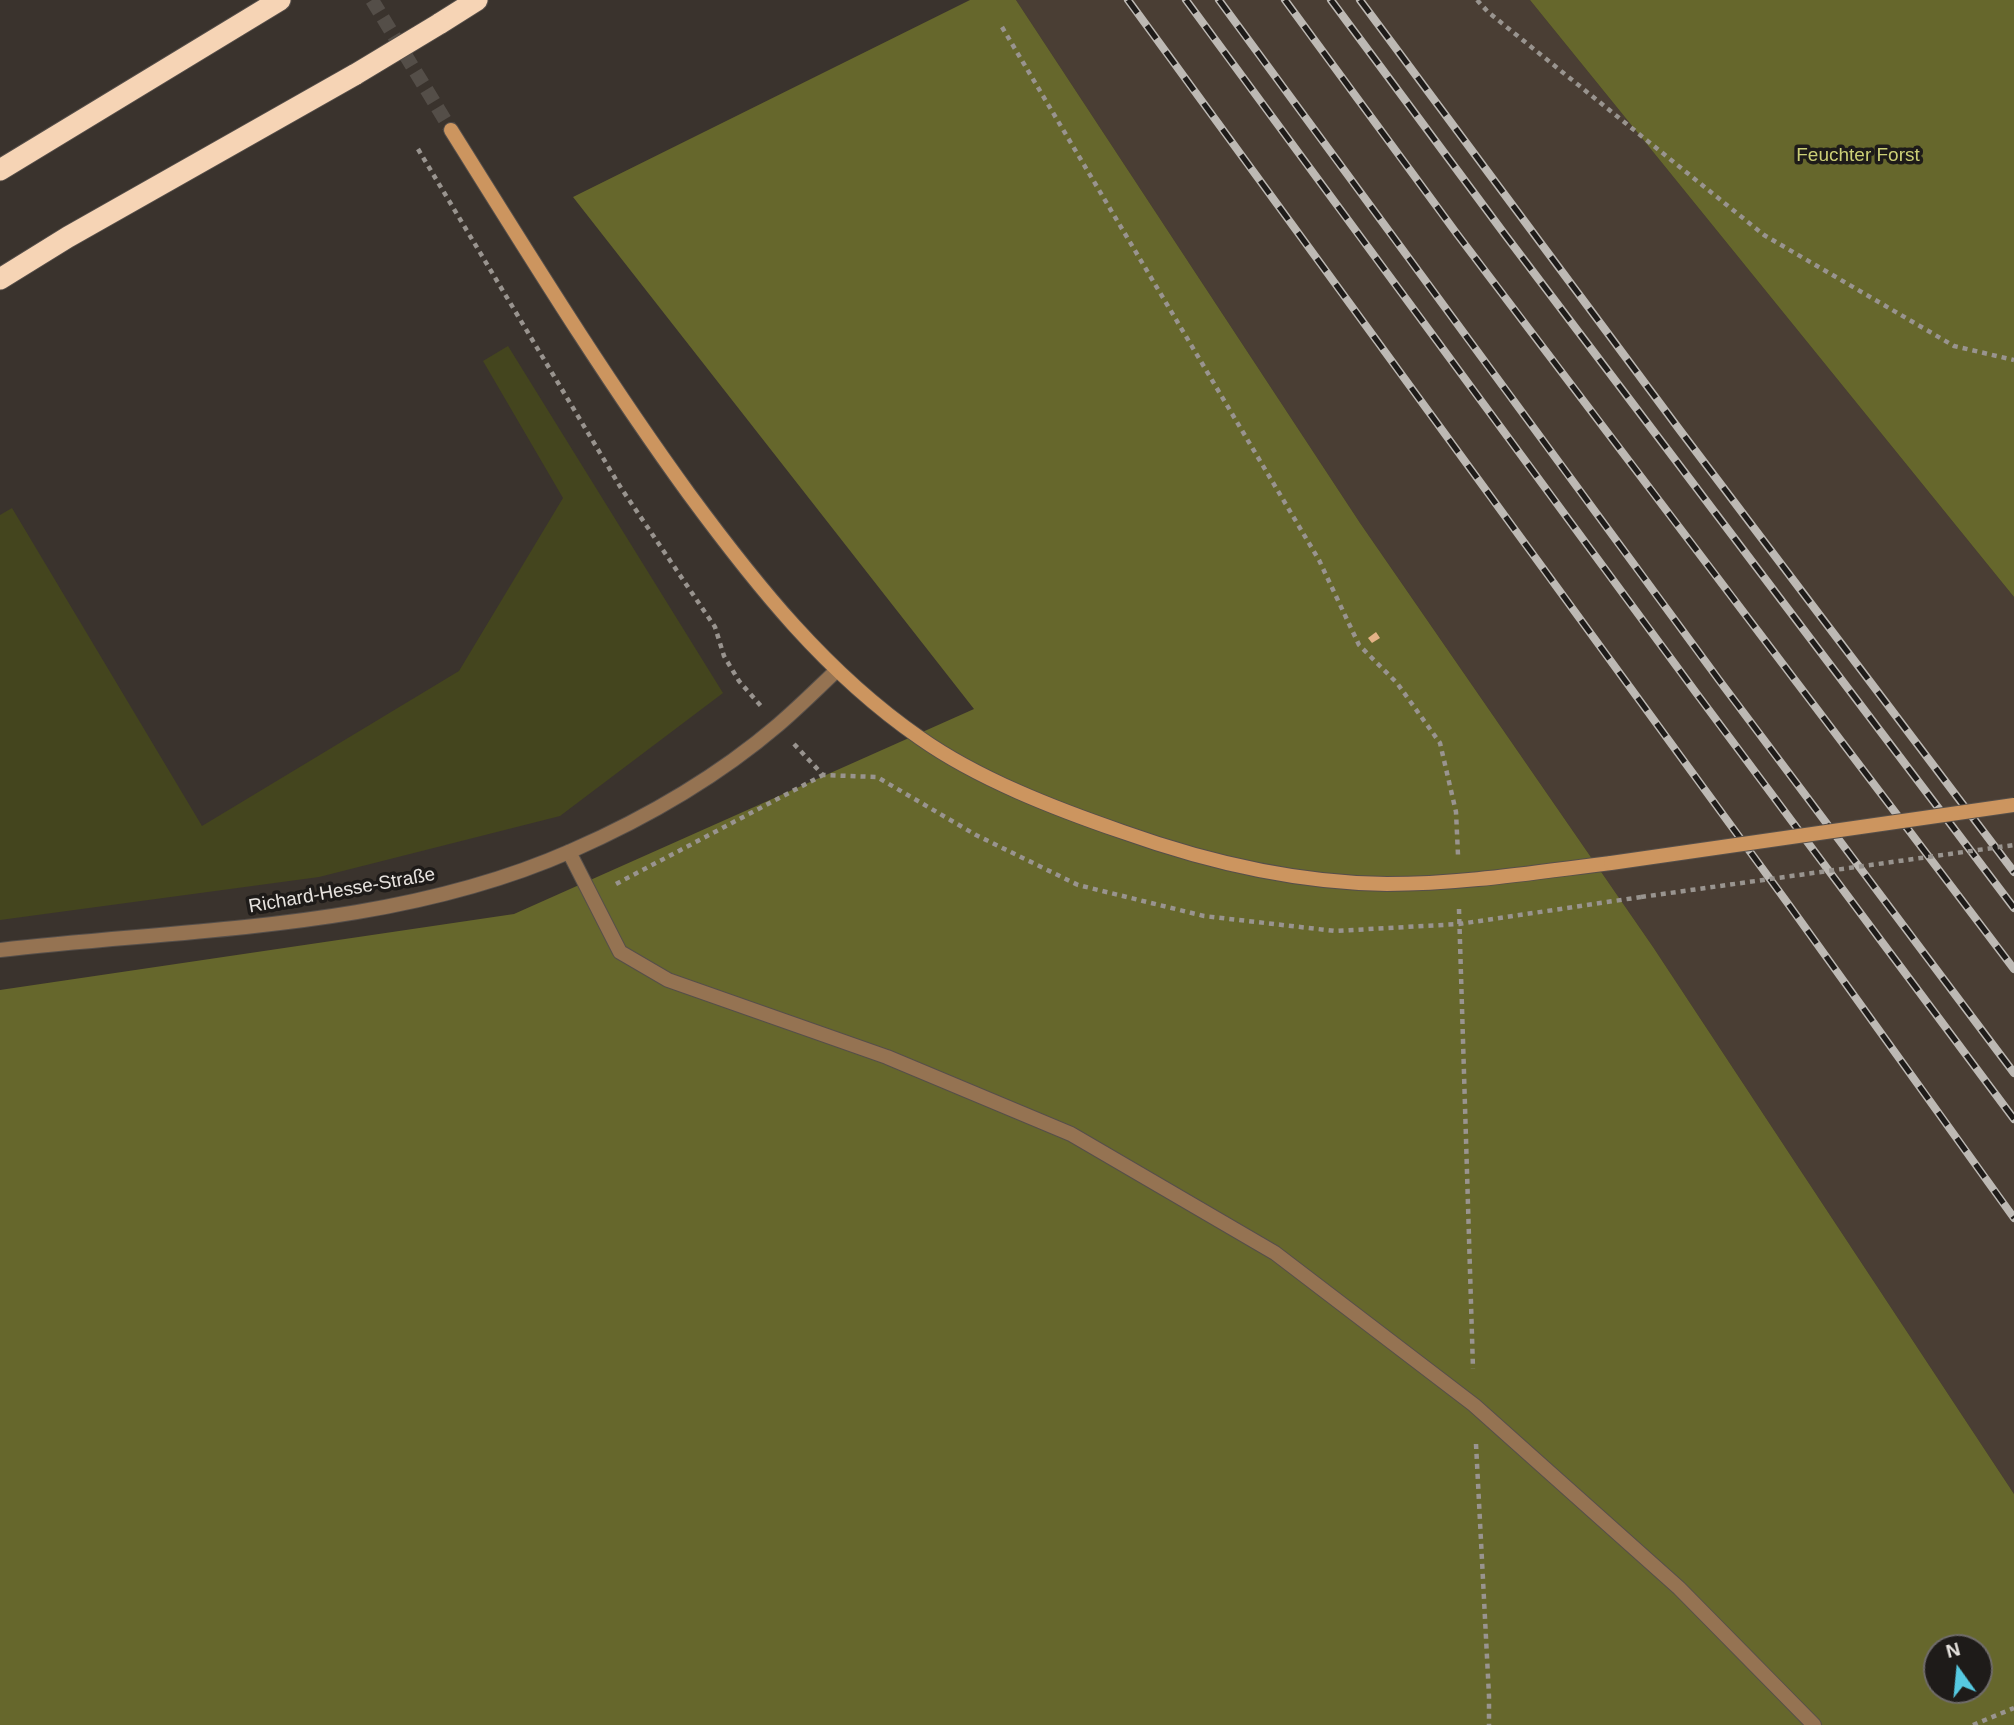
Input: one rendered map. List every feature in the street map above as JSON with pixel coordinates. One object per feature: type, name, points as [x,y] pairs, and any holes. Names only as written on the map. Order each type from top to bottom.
[{"type":"highway","points":[[0,170],[280,0]]},
{"type":"highway","points":[[0,279],[68,237],[356,74],[477,0]]},
{"type":"main road","points":[[452,130],[631,412],[722,539],[786,618],[861,694],[912,732],[960,762],[1019,790],[1141,839],[1250,867],[1315,879],[1384,884],[1459,881],[1611,863],[2014,805]]},
{"type":"street","name":"Richard-Hesse-Straße","points":[[0,950],[279,923],[391,906],[493,880],[569,852],[626,825],[707,778],[778,726],[836,671]]},
{"type":"street","points":[[569,852],[620,951],[668,981],[887,1057],[1071,1133],[1275,1253],[1475,1405],[1679,1588],[1814,1725]]},
{"type":"path","points":[[1477,0],[1488,12],[1764,235],[1954,346],[2014,360]]},
{"type":"path","points":[[1002,27],[1319,560],[1359,645],[1397,683],[1440,743],[1455,812],[1459,881],[1475,1405],[1489,1725]]},
{"type":"path","points":[[592,896],[823,775]]},
{"type":"path","points":[[1459,924],[2014,845]]},
{"type":"path","points":[[1973,1725],[2014,1708]]},
{"type":"shaded area","points":[[1016,0],[1530,0],[2014,597],[2014,1494],[1653,947],[1360,523]]},
{"type":"shaded area","points":[[508,346],[723,693],[560,816],[319,877],[0,920],[0,515],[12,508],[202,826],[459,671],[563,498],[483,361]]},
{"type":"green space","points":[[970,0],[1016,0],[1360,523],[1653,947],[2014,1494],[2014,1725],[0,1725],[0,990],[514,914],[974,709],[573,197]]},
{"type":"green space","name":"Feuchter Forst","points":[[1530,0],[2014,0],[2014,597]]},
{"type":"building","points":[[1376,632],[1380,638],[1372,643],[1368,638]]},
{"type":"tunnel","points":[[372,0],[451,130]]},
{"type":"railway","points":[[1128,0],[1789,905],[2014,1218]]},
{"type":"railway","points":[[1186,0],[2014,1119]]},
{"type":"railway","points":[[1219,0],[1719,680],[2014,1073]]},
{"type":"railway","points":[[1285,0],[1457,234],[2014,969]]},
{"type":"railway","points":[[1331,0],[2014,908]]},
{"type":"railway","points":[[1360,0],[1679,429],[2014,872]]}]
